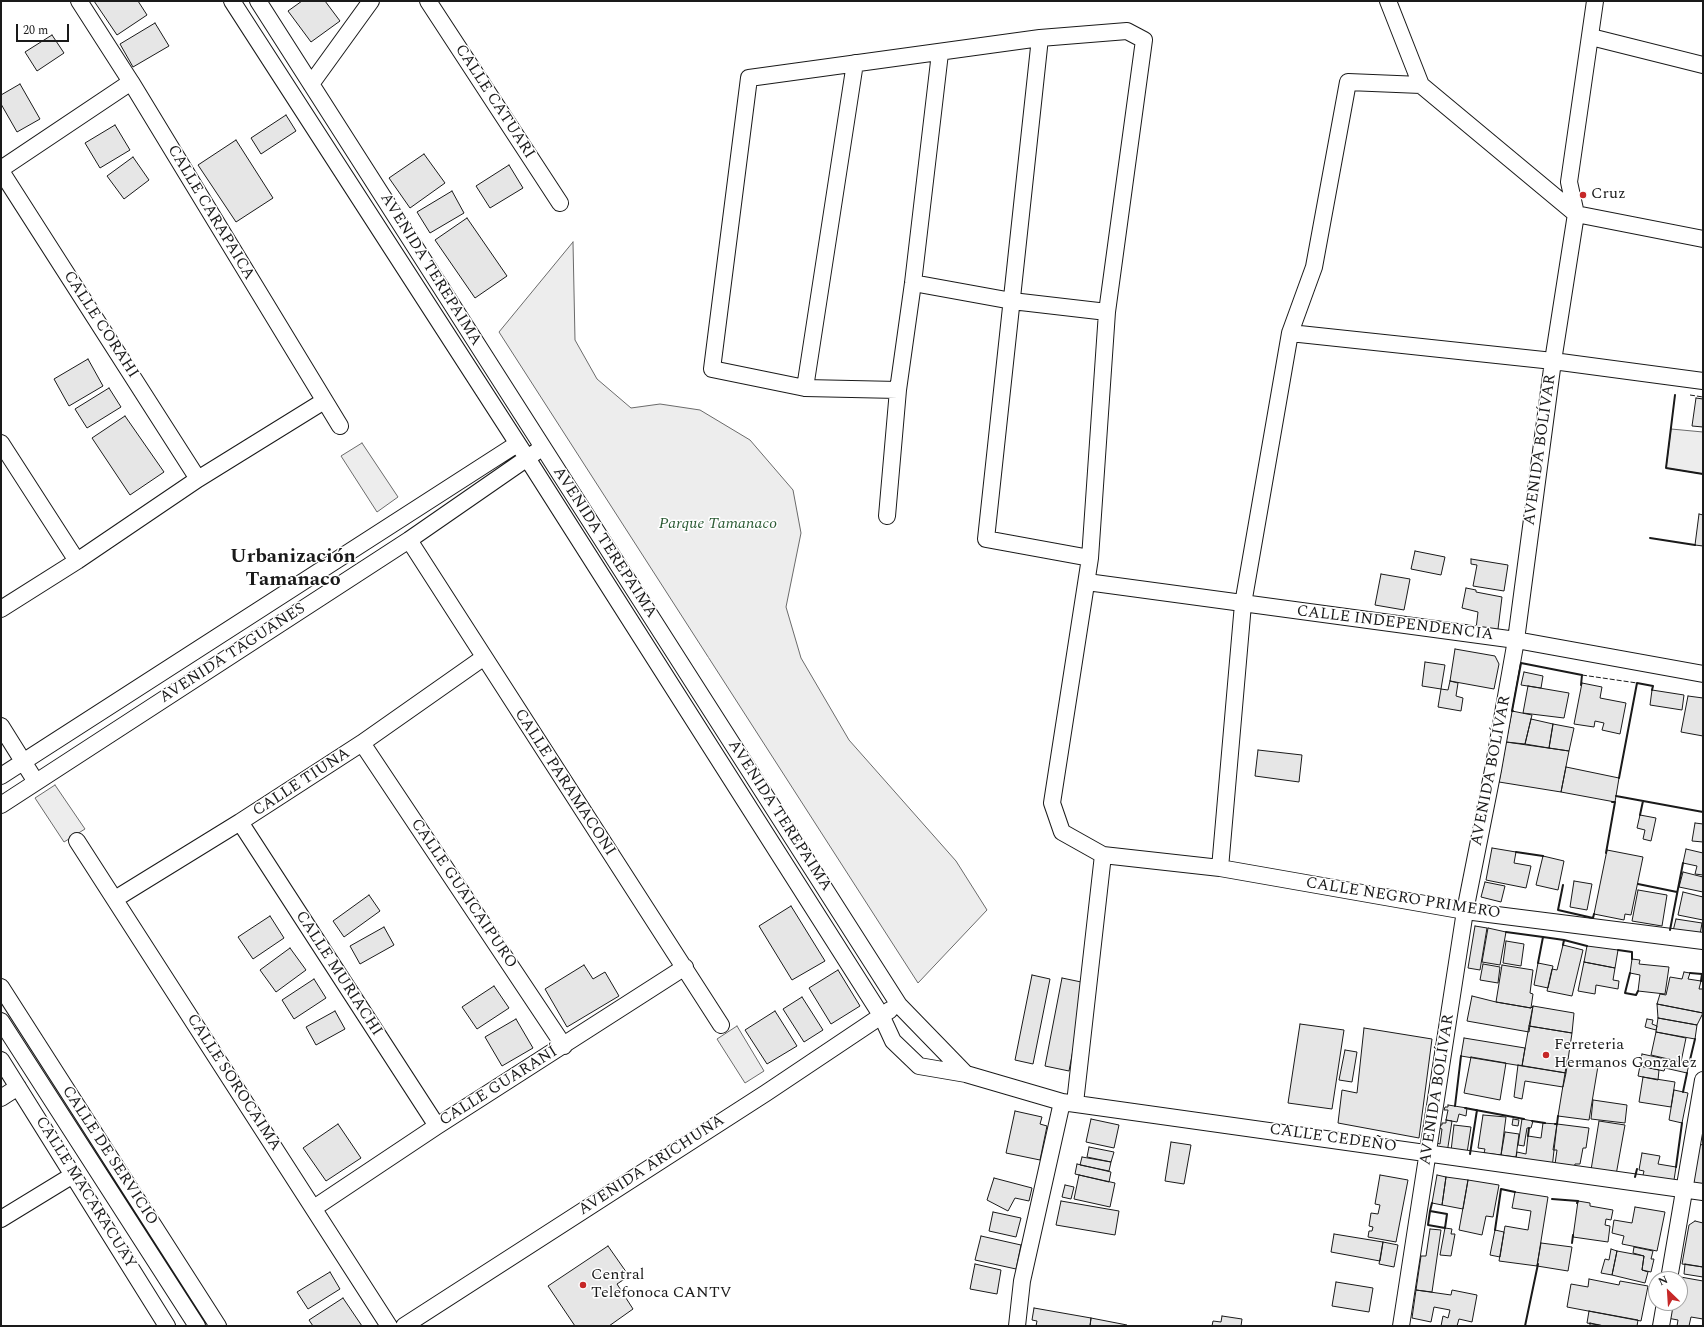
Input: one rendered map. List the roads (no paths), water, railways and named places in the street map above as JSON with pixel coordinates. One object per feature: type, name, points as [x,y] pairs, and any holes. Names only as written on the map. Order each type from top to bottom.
[{"type":"street","name":"CALLE CARAPAICA","points":[[78,1],[131,82],[340,426]]},
{"type":"street","name":"AVENIDA TEREPAIMA","points":[[232,1],[527,458],[881,1015],[893,1041],[919,1066],[966,1074]]},
{"type":"street","name":"AVENIDA TEREPAIMA","points":[[258,1],[899,1005],[966,1074]]},
{"type":"street","points":[[311,84],[371,1]]},
{"type":"street","name":"CALLE CATUARI","points":[[428,1],[560,203]]},
{"type":"street","points":[[1388,1],[1421,84],[1576,214],[1703,239]]},
{"type":"street","points":[[1576,214],[1569,182],[1595,1]]},
{"type":"street","points":[[898,390],[805,388],[712,369],[749,78],[940,53],[1040,38],[1127,31],[1144,40],[1107,312],[1090,558],[1052,803],[1062,832],[1103,855],[1068,1102],[1022,1281],[1017,1326]]},
{"type":"street","points":[[1591,37],[1703,65]]},
{"type":"street","points":[[1040,38],[986,539],[1090,558]]},
{"type":"street","points":[[887,516],[898,390],[913,283],[940,53]]},
{"type":"street","points":[[805,388],[856,63]]},
{"type":"street","points":[[1,170],[131,82]]},
{"type":"street","points":[[1220,868],[1243,604],[1290,334],[1314,268],[1348,82],[1421,84]]},
{"type":"street","name":"CALLE CORAHI","points":[[1,170],[198,479]]},
{"type":"street","name":"AVENIDA BOLÍVAR","points":[[1402,1326],[1465,911],[1516,640],[1553,361],[1576,214]]},
{"type":"street","points":[[913,283],[1012,301],[1107,312]]},
{"type":"street","points":[[1290,334],[1553,361],[1703,381]]},
{"type":"street","points":[[1,609],[77,561],[198,479],[324,401]]},
{"type":"street","points":[[1,443],[77,561]]},
{"type":"street","name":"AVENIDA TAGUANES","points":[[1,776],[517,444]]},
{"type":"street","name":"AVENIDA TAGUANES","points":[[1,805],[408,540],[543,447]]},
{"type":"street","name":"CALLE PARAMACONI","points":[[408,540],[721,1025]]},
{"type":"street","name":"CALLE INDEPENDENCIA","points":[[1087,582],[1516,640],[1703,674]]},
{"type":"street","name":"CALLE TIUNA","points":[[115,899],[240,822],[362,743],[483,658]]},
{"type":"street","points":[[1,726],[36,782]]},
{"type":"street","name":"CALLE GUAICAIPURO","points":[[362,743],[564,1046]]},
{"type":"street","name":"CALLE MURIACHI","points":[[240,822],[436,1126]]},
{"type":"street","name":"CALLE SOROCAIMA","points":[[77,841],[389,1326]]},
{"type":"street","name":"CALLE NEGRO PRIMERO","points":[[1103,855],[1220,868],[1465,911],[1703,941]]},
{"type":"street","name":"CALLE GUARANÍ","points":[[314,1208],[436,1126],[564,1046],[684,967]]},
{"type":"street","name":"CALLE DE SERVICIO","points":[[1,987],[218,1326]]},
{"type":"street","name":"AVENIDA ARICHUNA","points":[[404,1326],[760,1097],[881,1015],[899,1005]]},
{"type":"street","name":"CALLE MACARACUAY","points":[[1,1021],[197,1326]]},
{"type":"street","name":"CALLE MACARACUAY","points":[[1,1060],[167,1326]]},
{"type":"street","name":"CALLE CEDEÑO","points":[[966,1074],[1068,1102],[1703,1192]]},
{"type":"street","points":[[1670,1271],[1683,1188],[1703,1080]]},
{"type":"street","points":[[1,1098],[18,1087]]},
{"type":"street","points":[[1,1219],[73,1175]]},
{"type":"street","points":[[1661,1326],[1664,1311]]},
{"type":"place","name":"Cruz","points":[[1583,195]]},
{"type":"place","name":"Ferreteria Hermanos Gonzalez","points":[[1546,1055]]},
{"type":"place","name":"Central Telefonoca CANTV","points":[[583,1285]]},
{"type":"district","name":"Urbanización Tamanaco","points":[[293,570]]},
{"type":"park label","name":"Parque Tamanaco","points":[[718,525]]}]
